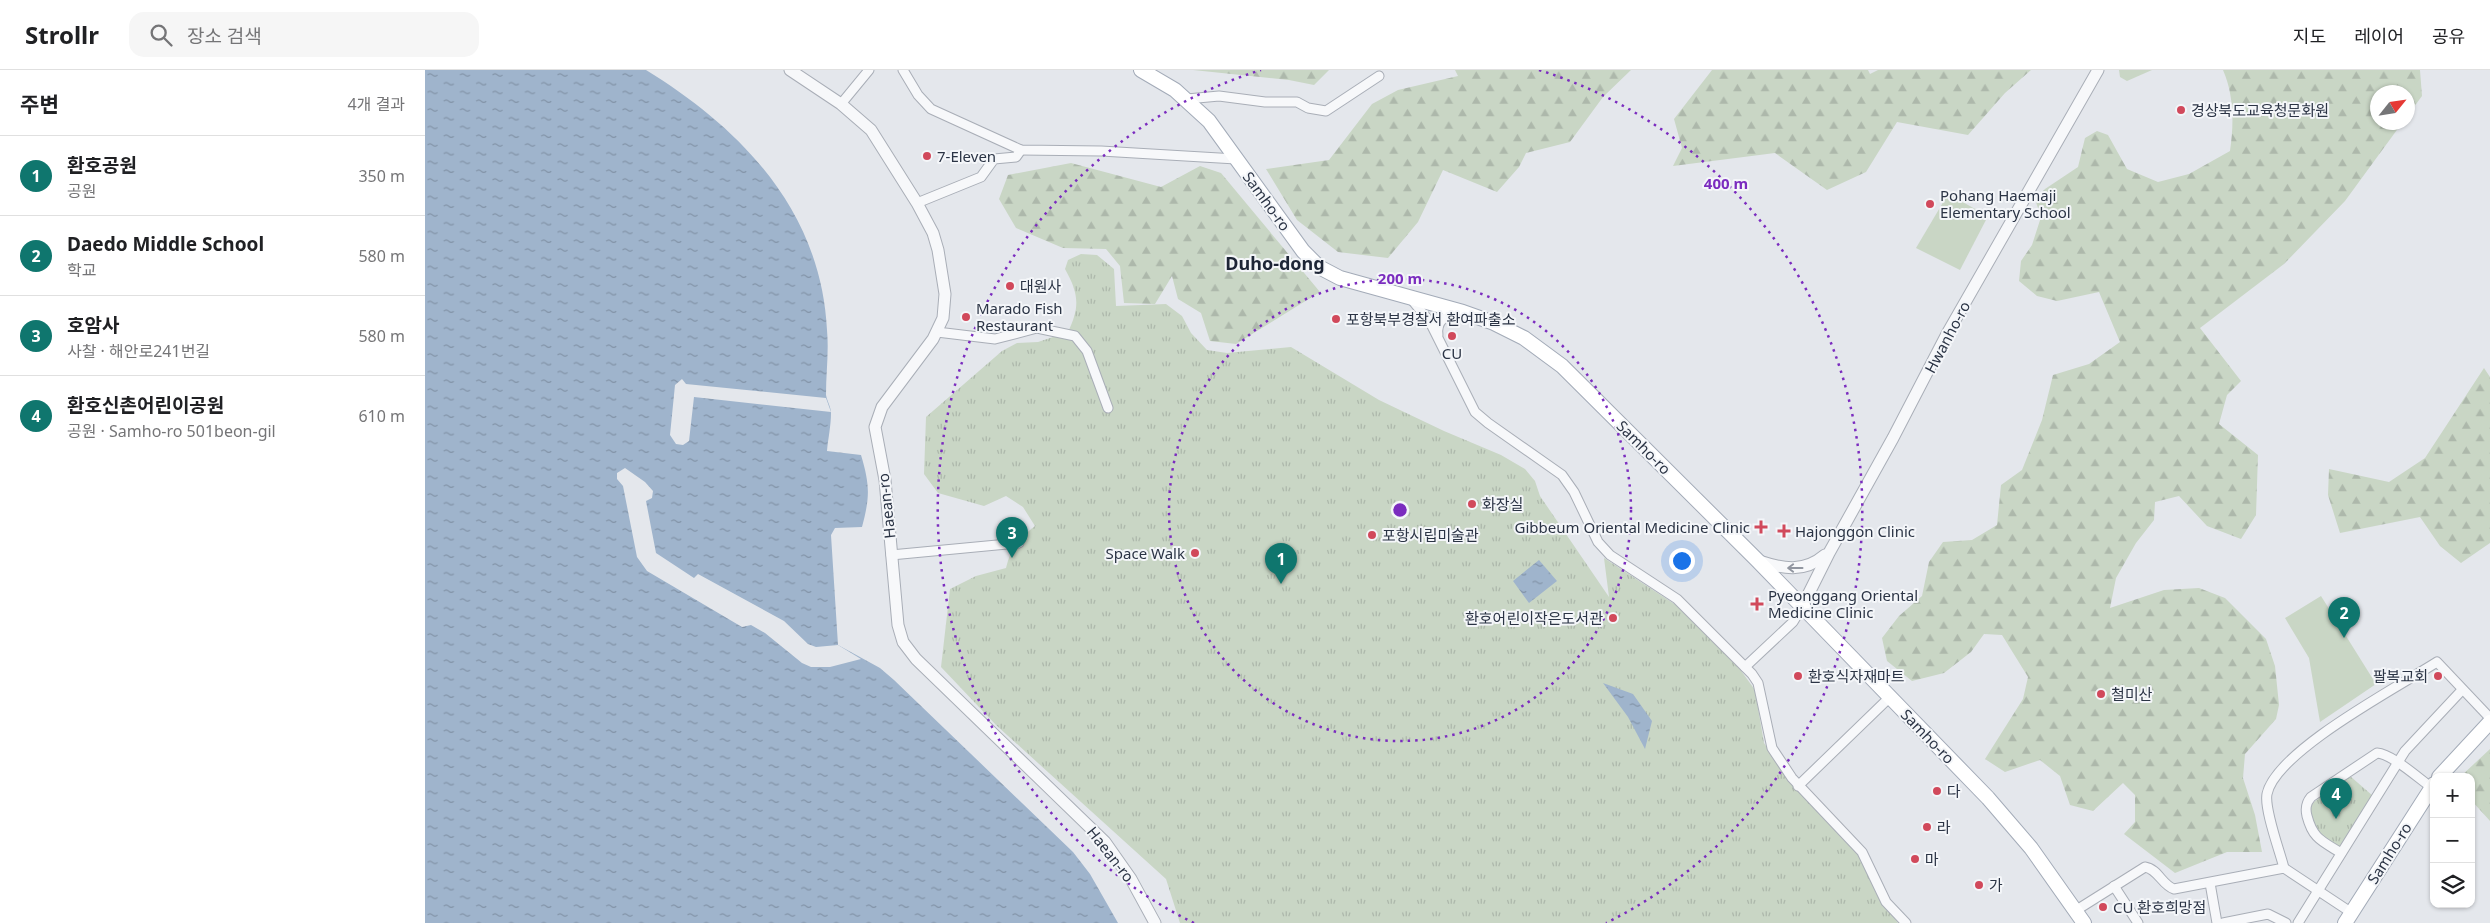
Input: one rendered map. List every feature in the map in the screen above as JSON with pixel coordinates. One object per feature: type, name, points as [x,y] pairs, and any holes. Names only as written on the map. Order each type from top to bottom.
[{"type":"main road","name":"Samho-ro","points":[[1141,70],[1166,83],[1187,98],[1209,122],[1303,250],[1319,267],[1351,283],[1463,312],[1494,323],[1524,338],[1562,366],[1757,560],[2005,817],[2043,864],[2084,923]]},
{"type":"main road","name":"Samho-ro","points":[[2444,773],[2490,720]]},
{"type":"main road","name":"Samho-ro","points":[[2348,918],[2430,791]]},
{"type":"street","name":"Haean-ro","points":[[790,70],[841,104],[871,130],[917,203],[936,240],[945,302],[943,318],[937,332],[882,407],[875,427],[885,480],[898,625],[906,646],[1105,842],[1131,879],[1155,923]]},
{"type":"street","points":[[841,104],[869,70]]},
{"type":"street","points":[[903,70],[917,95],[931,109],[1021,150],[1092,151],[1236,159]]},
{"type":"street","name":"Hwanho-ro","points":[[1802,607],[1947,334],[2098,70]]},
{"type":"street","points":[[1187,98],[1219,96],[1265,102],[1297,102],[1308,108],[1326,112],[1379,76]]},
{"type":"street","points":[[917,203],[981,177],[994,159],[1016,156],[1021,150]]},
{"type":"street","points":[[1411,299],[1425,313],[1439,337],[1475,412],[1488,424],[1562,475],[1574,492],[1601,547],[1610,556],[1677,600],[1745,667],[1758,683],[1772,748],[1798,786],[1863,852],[1887,902],[1906,923]]},
{"type":"street","points":[[1439,337],[1437,329],[1441,320],[1452,313],[1463,312]]},
{"type":"street","points":[[937,332],[995,339],[1037,328],[1075,336],[1087,350],[1108,408]]},
{"type":"street","points":[[891,555],[1019,542]]},
{"type":"street","points":[[1757,560],[1795,569],[1812,565],[1829,553]]},
{"type":"street","points":[[1745,667],[1793,622],[1802,607]]},
{"type":"street","points":[[2348,918],[2318,891],[2284,868],[2267,807],[2267,794],[2276,778],[2299,752],[2314,740],[2437,662],[2490,720]]},
{"type":"street","points":[[2298,923],[2397,762],[2425,727],[2462,690]]},
{"type":"street","points":[[1798,786],[1890,697]]},
{"type":"street","points":[[2341,852],[2312,833],[2306,811],[2307,801],[2373,755],[2381,753],[2430,780]]},
{"type":"street","points":[[2075,911],[2145,867],[2153,870],[2166,885],[2174,889],[2284,868]]},
{"type":"street","points":[[2210,883],[2217,923]]},
{"type":"street","points":[[2113,886],[2138,923]]},
{"type":"street","points":[[2223,923],[2268,914],[2286,923]]},
{"type":"green space","points":[[1193,70],[1329,70],[1314,85],[1289,80]]},
{"type":"green space","points":[[1455,70],[1631,70],[1603,97],[1570,142],[1526,153],[1519,167],[1497,192],[1443,170],[1418,222],[1388,258],[1338,252],[1297,220],[1266,169],[1329,160],[1372,104],[1398,90],[1458,76]]},
{"type":"green space","points":[[1712,70],[1868,70],[1870,74],[1878,70],[2031,70],[2005,93],[1968,135],[1897,122],[1866,172],[1827,190],[1775,153],[1673,166],[1682,148],[1674,119]]},
{"type":"green space","points":[[2119,70],[2152,70],[2127,81],[2120,77]]},
{"type":"green space","points":[[2223,70],[2420,70],[2422,96],[2415,106],[2415,85],[2370,85],[2370,130],[2397,130],[2345,201],[2284,264],[2200,328],[2241,381],[2227,395],[2219,424],[2258,455],[2256,515],[2241,539],[2207,526],[2179,496],[2155,502],[2154,520],[2136,543],[2116,578],[2110,608],[2164,590],[2199,588],[2225,598],[2266,639],[2275,666],[2279,705],[2276,719],[2245,754],[2243,778],[2255,815],[2262,852],[2227,852],[2175,873],[2124,834],[2135,822],[2135,795],[2123,783],[2093,811],[2070,805],[2060,776],[2040,760],[2005,772],[1985,759],[2023,699],[2028,677],[2002,635],[1984,634],[1971,652],[1944,673],[1912,681],[1887,661],[1882,638],[1899,616],[1922,596],[1929,562],[1943,542],[1972,540],[1997,525],[2001,485],[2022,470],[2042,420],[2053,375],[2089,364],[2120,342],[2099,292],[2057,301],[2037,296],[2019,281],[2021,261],[2032,245],[2041,217],[2035,199],[2045,189],[2078,167],[2085,138],[2097,131],[2108,135],[2127,169],[2158,182],[2189,174],[2230,151],[2232,110],[2227,80]]},
{"type":"green space","points":[[1071,163],[1161,187],[1200,166],[1221,173],[1320,292],[1236,344],[1210,341],[1201,313],[1178,299],[1172,276],[1155,304],[1124,303],[1120,266],[1106,249],[1063,248],[1016,228],[999,199],[1008,175]]},
{"type":"green space","points":[[1948,194],[1988,216],[1960,270],[1916,248]]},
{"type":"green space","points":[[1081,254],[1097,255],[1114,269],[1116,306],[1166,304],[1182,316],[1191,333],[1207,350],[1227,353],[1291,347],[1379,400],[1444,431],[1501,455],[1525,469],[1535,481],[1540,496],[1609,597],[1604,558],[1679,607],[1734,661],[1755,690],[1764,743],[1790,782],[1861,857],[1876,893],[1898,923],[1180,923],[1166,879],[996,725],[941,667],[950,589],[976,576],[1006,568],[1016,544],[1035,526],[1023,507],[1006,496],[984,506],[938,493],[924,474],[926,417],[1002,351],[1017,343],[1038,342],[1068,332],[1075,315],[1076,300],[1073,286],[1065,269],[1068,260]]},
{"type":"green space","points":[[2484,368],[2490,377],[2490,543],[2461,563],[2440,546],[2420,517],[2340,533],[2328,495],[2329,469],[2389,482],[2425,458]]},
{"type":"green space","points":[[2321,596],[2376,684],[2320,722],[2309,658],[2285,618]]},
{"type":"green space","points":[[2490,749],[2490,821],[2475,804],[2475,773],[2464,773]]},
{"type":"green space","points":[[2350,776],[2373,796],[2341,847],[2322,835],[2314,826],[2311,804]]},
{"type":"water","points":[[425,70],[646,70],[681,93],[714,119],[744,147],[770,178],[792,211],[810,247],[821,287],[828,338],[826,395],[831,413],[827,451],[861,455],[866,475],[868,499],[862,527],[835,528],[831,535],[838,645],[880,668],[894,680],[1073,852],[1090,874],[1118,923],[425,923]]},
{"type":"water","points":[[1539,560],[1557,581],[1529,603],[1513,581]]},
{"type":"water","points":[[1603,683],[1633,694],[1652,721],[1645,749],[1628,717]]},
{"type":"pier","points":[[682,379],[686,384],[826,398],[831,412],[694,397],[689,441],[683,445],[676,444],[670,435],[675,385]]},
{"type":"pier","points":[[625,468],[645,482],[653,491],[652,498],[646,501],[656,553],[694,578],[698,574],[784,621],[808,644],[816,647],[838,645],[861,659],[830,667],[811,667],[802,663],[765,633],[751,625],[742,627],[647,571],[637,557],[623,486],[617,479],[617,473]]},
{"type":"place","name":"경상북도교육청문화원","points":[[2181,110]]},
{"type":"place","name":"7-Eleven","points":[[927,156]]},
{"type":"place","name":"Pohang Haemaji Elementary School","points":[[1930,204]]},
{"type":"place","name":"대원사","points":[[1010,286]]},
{"type":"place","name":"Marado Fish Restaurant","points":[[966,317]]},
{"type":"place","name":"포항북부경찰서 환여파출소","points":[[1336,319]]},
{"type":"place","name":"CU","points":[[1452,336]]},
{"type":"place","name":"화장실","points":[[1472,504]]},
{"type":"place","name":"Gibbeum Oriental Medicine Clinic","points":[[1761,527]]},
{"type":"place","name":"Hajonggon Clinic","points":[[1784,531]]},
{"type":"place","name":"포항시립미술관","points":[[1372,535]]},
{"type":"place","name":"Space Walk","points":[[1195,553]]},
{"type":"place","name":"호암사","points":[[1012,558]]},
{"type":"place","name":"환호공원","points":[[1281,584]]},
{"type":"place","name":"Pyeonggang Oriental Medicine Clinic","points":[[1757,604]]},
{"type":"place","name":"환호어린이작은도서관","points":[[1613,618]]},
{"type":"place","name":"Daedo Middle School","points":[[2344,638]]},
{"type":"place","name":"환호식자재마트","points":[[1798,676]]},
{"type":"place","name":"팔복교회","points":[[2438,676]]},
{"type":"place","name":"철미산","points":[[2101,694]]},
{"type":"place","name":"다","points":[[1937,791]]},
{"type":"place","name":"환호신촌어린이공원","points":[[2336,819]]},
{"type":"place","name":"라","points":[[1927,827]]},
{"type":"place","name":"마","points":[[1915,859]]},
{"type":"place","name":"가","points":[[1979,885]]},
{"type":"place","name":"CU 환호희망점","points":[[2103,907]]},
{"type":"district","name":"Duho-dong","points":[[1275,263]]}]
